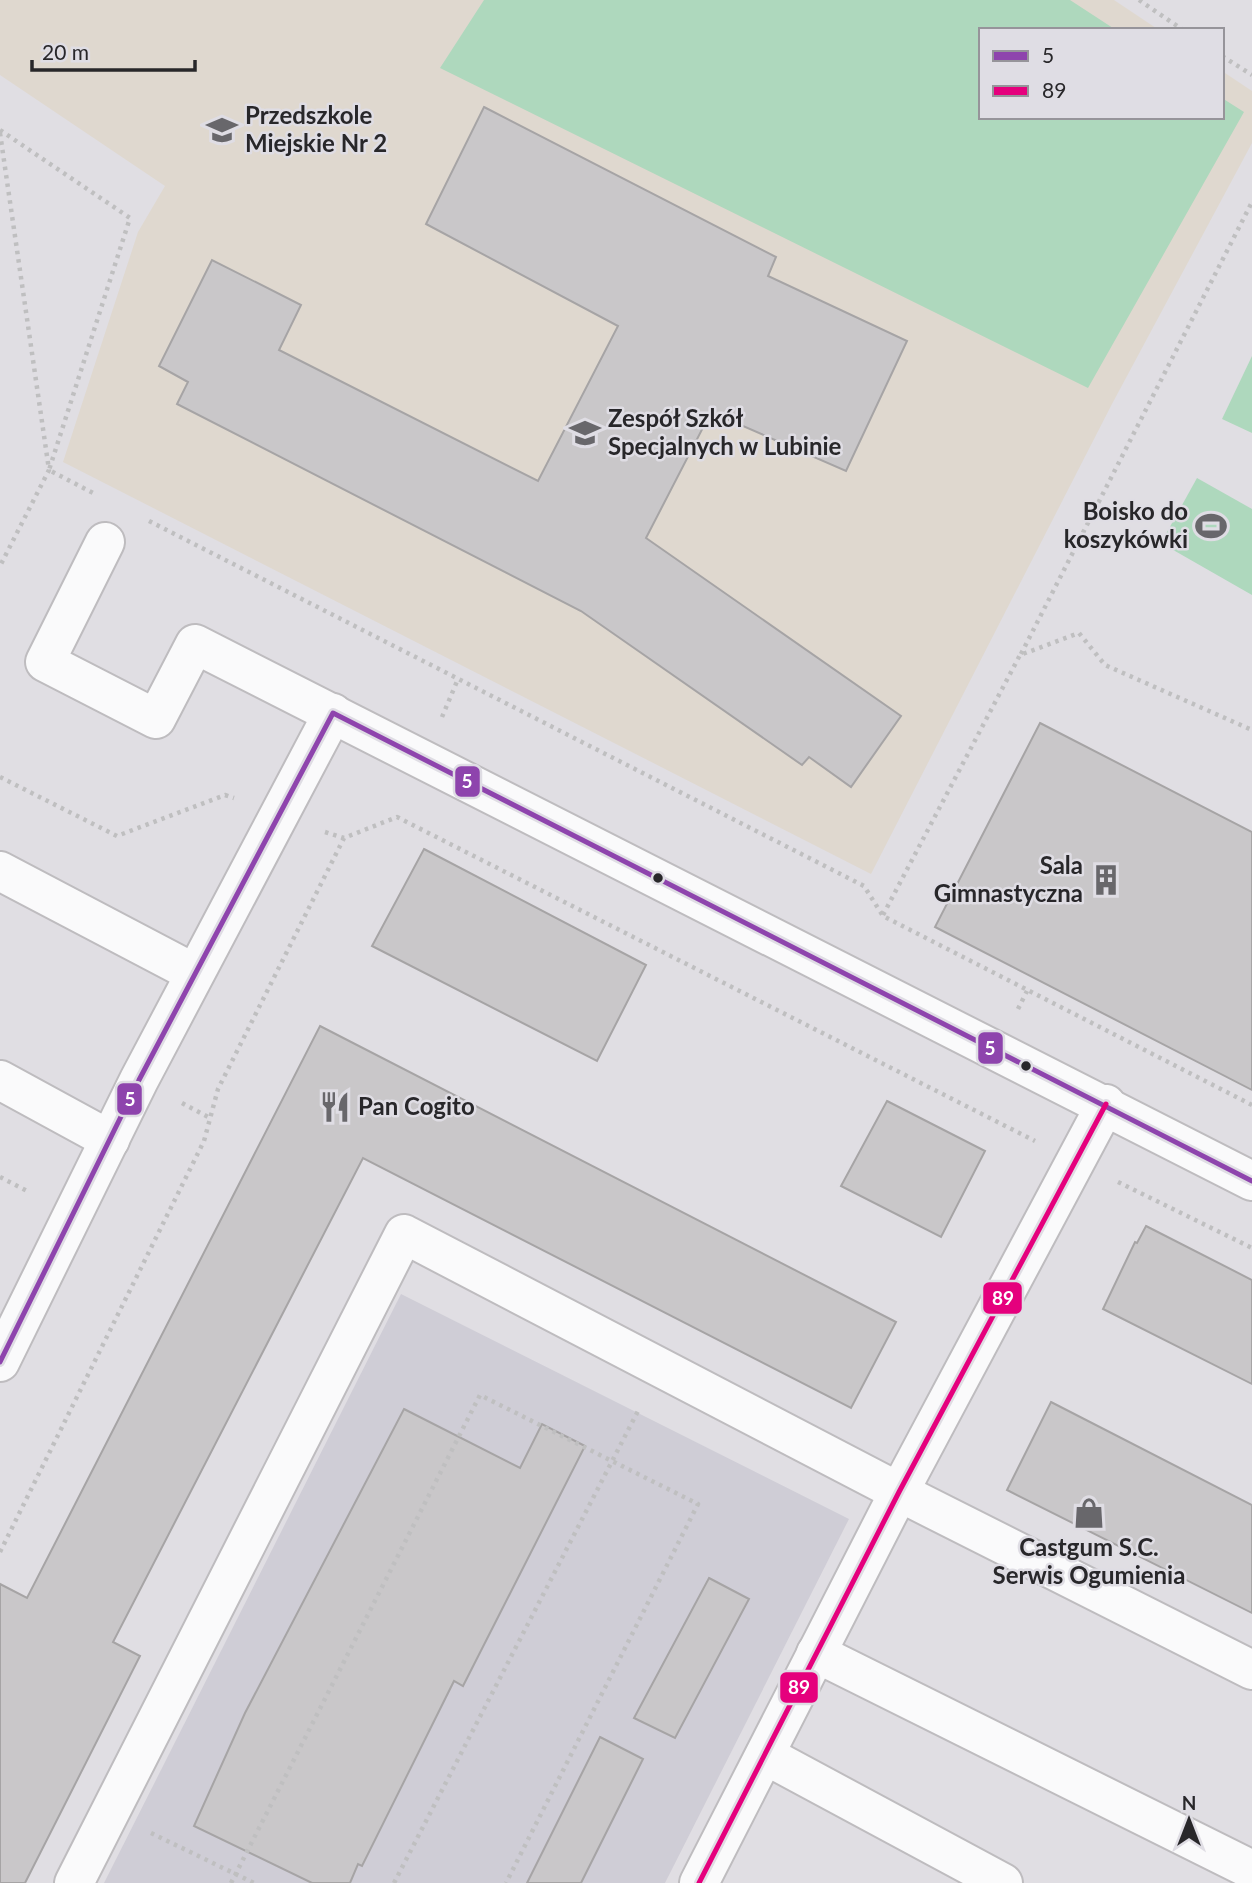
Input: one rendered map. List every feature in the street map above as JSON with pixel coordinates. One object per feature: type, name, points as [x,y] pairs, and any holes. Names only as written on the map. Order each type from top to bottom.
[{"type":"street","points":[[105,542],[45,662],[156,719],[195,644],[1106,1104],[1252,1181]]},
{"type":"street","points":[[0,1362],[194,973],[333,713]]},
{"type":"street","points":[[0,871],[194,973]]},
{"type":"street","points":[[0,1080],[110,1140]]},
{"type":"street","points":[[699,1883],[899,1492],[1106,1104]]},
{"type":"street","points":[[74,1883],[404,1234],[899,1492],[1252,1671]]},
{"type":"street","points":[[816,1653],[1252,1870]]},
{"type":"street","points":[[765,1755],[1003,1883]]},
{"type":"path","points":[[1139,0],[1180,28]]},
{"type":"path","points":[[1224,57],[1252,75]]},
{"type":"path","points":[[0,132],[49,470]]},
{"type":"path","points":[[0,132],[130,218],[49,470],[0,566]]},
{"type":"path","points":[[883,916],[1252,202]]},
{"type":"path","points":[[49,470],[98,495]]},
{"type":"path","points":[[148,521],[864,886],[883,916],[1252,1104]]},
{"type":"path","points":[[1020,655],[1079,633],[1105,665],[1252,730]]},
{"type":"path","points":[[0,777],[117,836],[225,795],[344,838],[397,817],[1252,1248]]},
{"type":"path","points":[[0,1552],[204,1141],[218,1089],[344,838]]},
{"type":"path","points":[[0,1177],[30,1193]]},
{"type":"path","points":[[394,1883],[661,1367]]},
{"type":"path","points":[[231,1883],[480,1395],[698,1504],[506,1883]]},
{"type":"path","points":[[110,1812],[254,1883]]},
{"type":"shaded area","name":"Zespół Szkół Specjalnych w Lubinie","points":[[0,0],[1114,0],[1156,28],[979,28],[979,119],[1224,119],[1224,72],[1252,91],[1252,143],[1112,404],[871,874],[63,462],[138,232],[165,186],[0,75]]},
{"type":"shaded area","points":[[401,1294],[849,1519],[665,1883],[104,1883]]},
{"type":"green space","points":[[484,0],[1070,0],[1113,28],[979,28],[979,119],[1224,119],[1224,99],[1244,112],[1088,388],[440,68]]},
{"type":"green space","points":[[1252,356],[1252,433],[1222,419]]},
{"type":"green space","name":"Boisko do koszykówki","points":[[1197,478],[1252,509],[1252,595],[1161,543]]},
{"type":"building","points":[[484,107],[776,257],[768,276],[907,341],[846,471],[711,412],[646,538],[901,716],[851,787],[809,757],[802,765],[581,611],[177,404],[188,382],[159,366],[212,260],[301,305],[279,350],[538,481],[618,326],[426,224]]},
{"type":"building","name":"Sala Gimnastyczna","points":[[1040,723],[1252,832],[1252,1090],[935,927]]},
{"type":"building","points":[[424,849],[646,965],[597,1061],[372,946]]},
{"type":"building","points":[[320,1026],[896,1322],[851,1408],[363,1158],[113,1642],[140,1656],[25,1883],[0,1883],[0,1584],[27,1598]]},
{"type":"building","points":[[887,1101],[985,1151],[941,1237],[841,1186]]},
{"type":"building","points":[[1146,1226],[1252,1280],[1252,1384],[1103,1309],[1135,1242],[1137,1243]]},
{"type":"building","points":[[1051,1402],[1252,1505],[1252,1613],[1007,1490]]},
{"type":"building","points":[[404,1409],[520,1468],[542,1424],[585,1446],[463,1686],[454,1681],[362,1866],[358,1864],[350,1883],[312,1883],[194,1826],[245,1713]]},
{"type":"building","points":[[709,1578],[749,1599],[675,1738],[634,1718]]},
{"type":"building","points":[[600,1737],[643,1759],[581,1883],[527,1883]]},
{"type":"transit line","name":"5","points":[[0,1362],[139,1080],[333,713],[1252,1181]]},
{"type":"transit line","name":"89","points":[[699,1883],[899,1492],[1106,1104]]},
{"type":"place","name":"Przedszkole Miejskie Nr 2","points":[[222,130]]},
{"type":"place","name":"Zespół Szkół Specjalnych w Lubinie","points":[[585,433]]},
{"type":"place","name":"Boisko do koszykówki","points":[[1211,526]]},
{"type":"place","name":"Sala Gimnastyczna","points":[[1106,880]]},
{"type":"place","name":"Pan Cogito","points":[[335,1107]]},
{"type":"place","name":"Castgum S.C. Serwis Ogumienia","points":[[1089,1513]]}]
